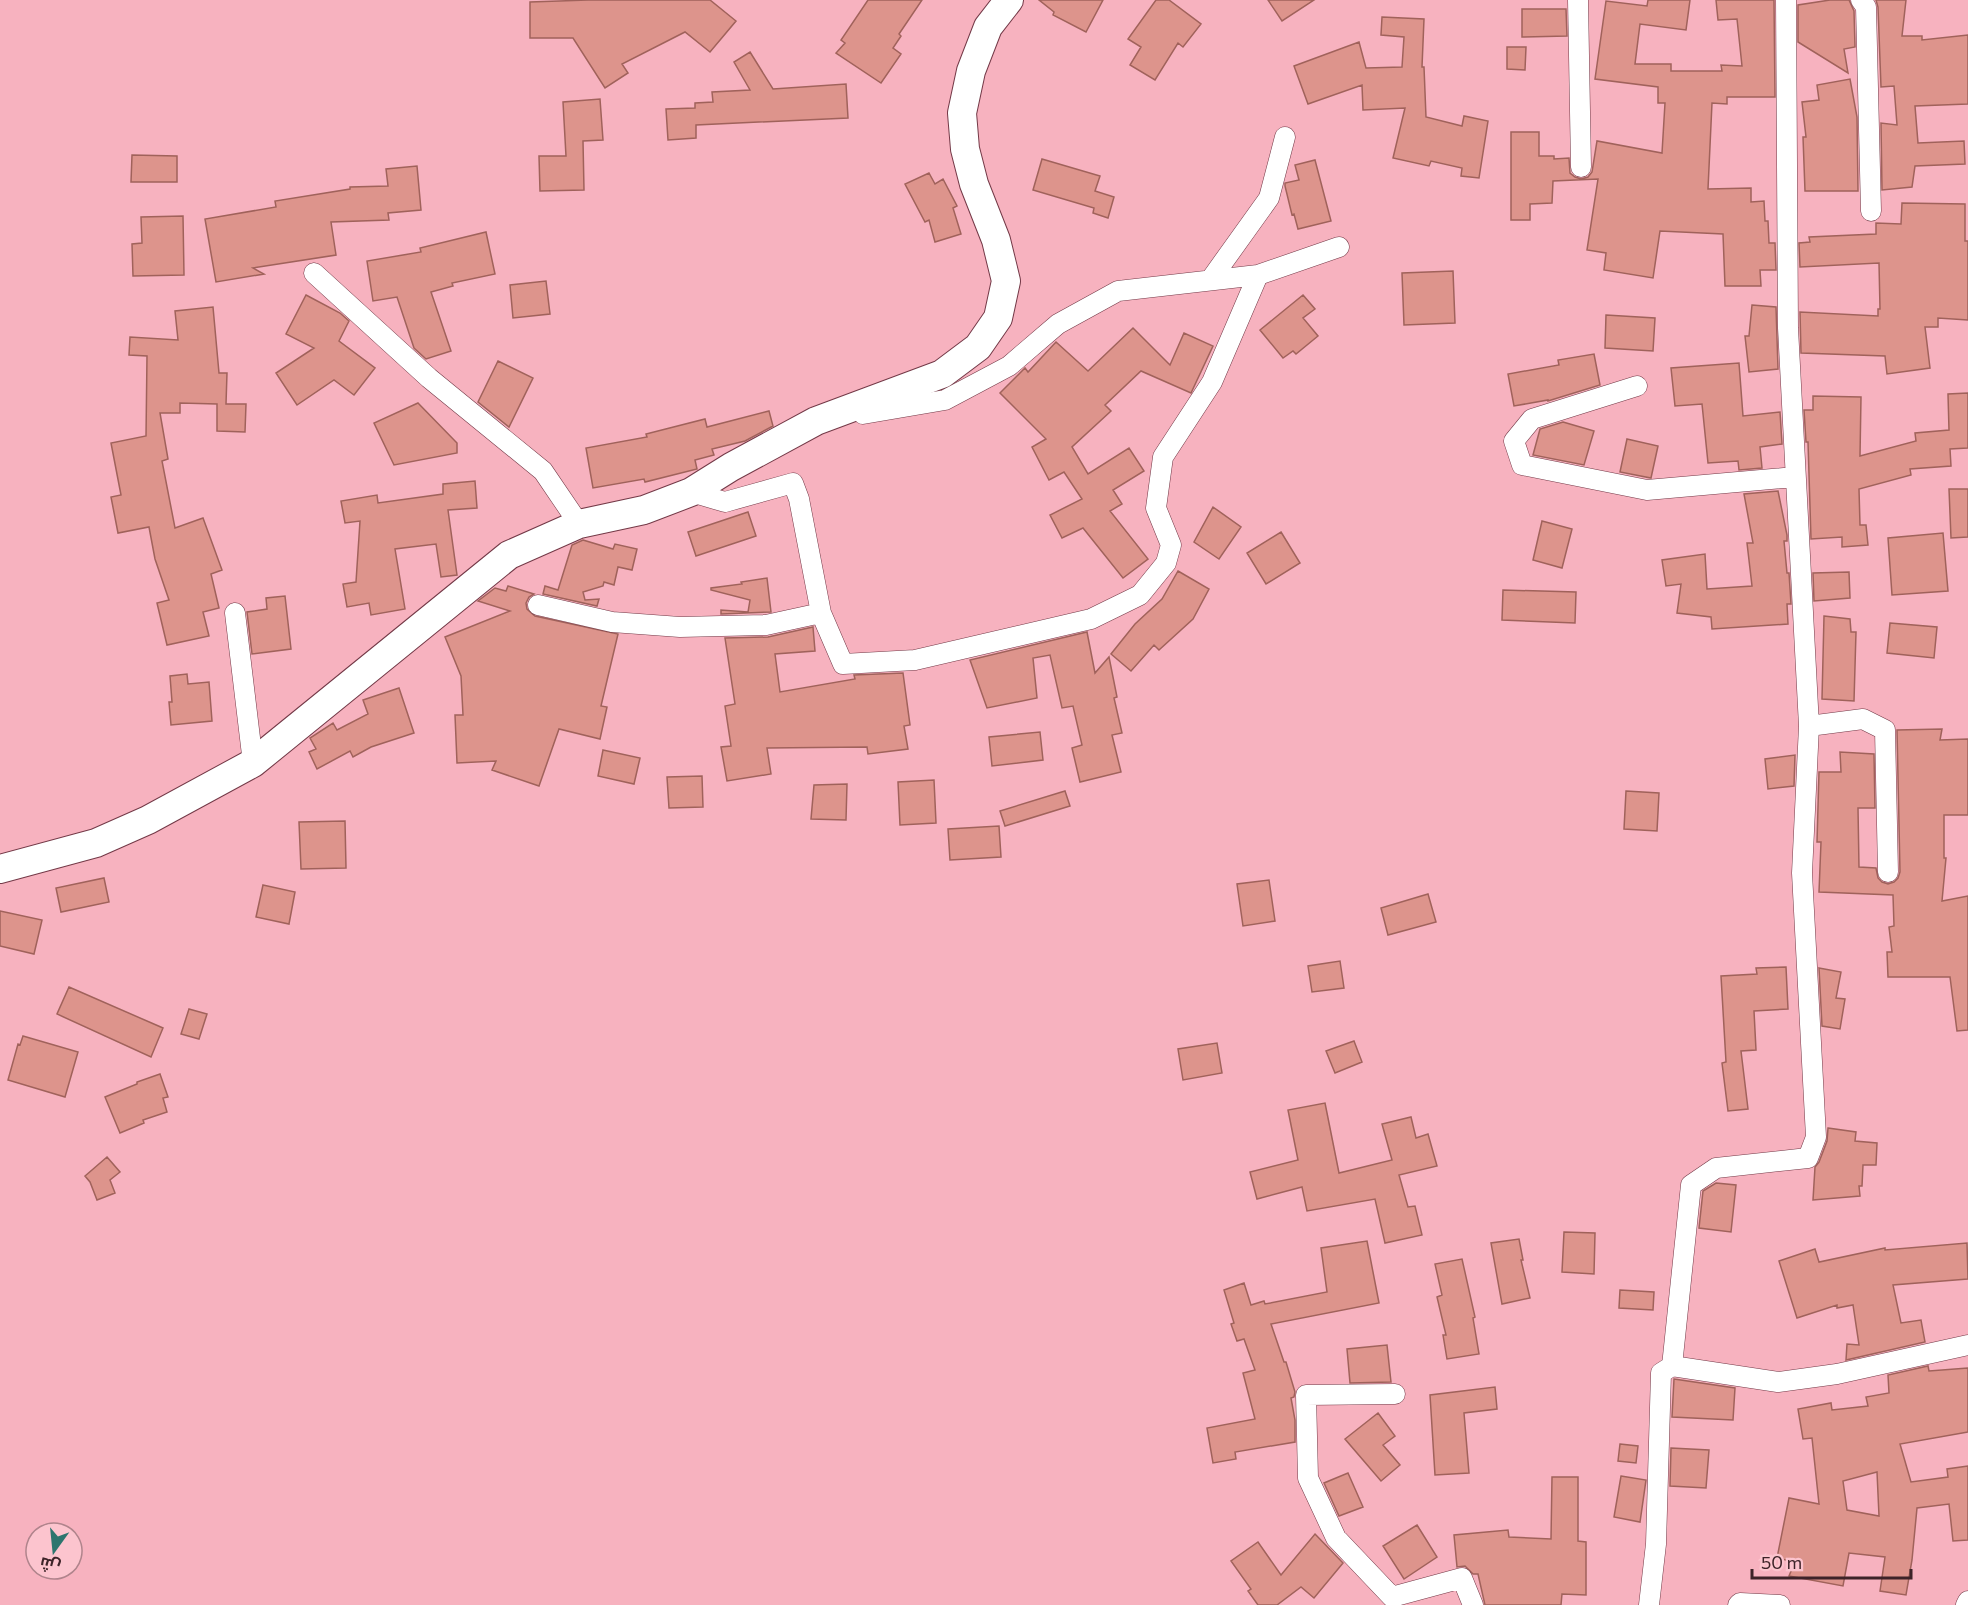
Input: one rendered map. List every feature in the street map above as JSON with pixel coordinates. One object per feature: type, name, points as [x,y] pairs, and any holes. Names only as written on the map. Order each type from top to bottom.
[{"type":"main road","points":[[5,863],[96,843],[148,820],[253,763],[509,555],[579,524],[644,510],[691,492],[731,467],[816,421],[942,374],[978,347],[998,318],[1006,280],[996,240],[974,184],[967,158],[962,113],[971,72],[988,27],[1009,0]]},
{"type":"street","points":[[1578,0],[1581,167]]},
{"type":"street","points":[[1672,1366],[1691,1185],[1716,1168],[1808,1158],[1816,1137],[1803,873],[1809,726],[1788,328],[1786,0]]},
{"type":"street","points":[[1861,0],[1866,7],[1871,211]]},
{"type":"street","points":[[1211,279],[1269,198],[1285,137]]},
{"type":"street","points":[[816,421],[945,400],[1009,366],[1058,324],[1118,291],[1258,275],[1340,247]]},
{"type":"street","points":[[314,273],[429,378],[543,471],[579,524]]},
{"type":"street","points":[[691,492],[725,502],[794,483],[821,613],[843,664],[915,660],[1091,619],[1140,595],[1166,563],[1171,545],[1156,508],[1163,457],[1212,382],[1258,275]]},
{"type":"street","points":[[1637,386],[1532,419],[1514,441],[1521,465],[1647,490],[1795,477]]},
{"type":"street","points":[[538,606],[612,622],[680,627],[766,625],[821,613]]},
{"type":"street","points":[[235,613],[253,763]]},
{"type":"street","points":[[1809,726],[1863,719],[1885,730],[1888,872]]},
{"type":"street","points":[[1649,1605],[1656,1544],[1661,1373],[1672,1366],[1778,1382],[1837,1374],[1968,1345]]},
{"type":"street","points":[[1395,1394],[1306,1395],[1308,1479],[1336,1538],[1392,1597],[1462,1578],[1473,1605]]},
{"type":"street","points":[[1738,1605],[1740,1603],[1780,1605]]},
{"type":"building","points":[[710,0],[736,21],[710,52],[685,32],[622,64],[628,73],[605,88],[573,38],[530,38],[530,2]]},
{"type":"building","points":[[868,0],[922,0],[899,34],[901,36],[893,48],[901,54],[881,83],[836,53],[845,43],[841,40]]},
{"type":"building","points":[[1039,0],[1103,0],[1086,32],[1053,15],[1054,12]]},
{"type":"building","points":[[1156,0],[1169,0],[1201,24],[1183,47],[1178,43],[1155,80],[1130,65],[1141,47],[1128,39]]},
{"type":"building","points":[[1268,0],[1314,0],[1282,21]]},
{"type":"building","points":[[1648,0],[1690,0],[1686,30],[1640,24],[1635,64],[1671,64],[1671,71],[1722,71],[1721,65],[1742,66],[1737,19],[1718,20],[1716,0],[1774,0],[1775,97],[1727,97],[1727,104],[1712,103],[1708,189],[1751,188],[1751,202],[1764,201],[1769,243],[1775,243],[1776,270],[1760,270],[1761,286],[1725,286],[1723,234],[1660,231],[1653,278],[1604,270],[1606,253],[1587,250],[1598,179],[1553,181],[1552,203],[1530,204],[1530,220],[1511,220],[1511,132],[1539,132],[1539,156],[1554,156],[1554,159],[1569,158],[1570,173],[1581,179],[1588,177],[1592,172],[1597,141],[1662,153],[1665,103],[1658,103],[1658,87],[1595,79],[1606,1],[1647,6]]},
{"type":"building","points":[[1830,0],[1849,0],[1854,11],[1855,47],[1844,49],[1848,73],[1798,42],[1798,5]]},
{"type":"building","points":[[1876,0],[1906,0],[1902,36],[1922,36],[1922,40],[1968,35],[1968,104],[1915,106],[1918,143],[1964,141],[1965,164],[1915,166],[1912,187],[1882,190],[1881,123],[1897,125],[1894,86],[1881,87]]},
{"type":"building","points":[[1522,9],[1566,9],[1567,36],[1522,37]]},
{"type":"building","points":[[1382,17],[1424,19],[1422,67],[1424,67],[1426,117],[1462,126],[1464,116],[1488,121],[1479,178],[1461,176],[1462,168],[1431,161],[1429,166],[1393,158],[1405,108],[1363,110],[1362,85],[1308,104],[1294,66],[1359,42],[1366,68],[1402,67],[1404,37],[1381,35]]},
{"type":"building","points":[[1507,47],[1526,47],[1525,70],[1507,69]]},
{"type":"building","points":[[750,52],[773,89],[846,84],[848,118],[696,125],[696,138],[668,140],[666,109],[695,108],[695,103],[713,102],[712,92],[750,90],[734,62]]},
{"type":"building","points":[[1850,79],[1857,117],[1858,191],[1805,191],[1803,137],[1806,137],[1802,102],[1819,100],[1817,85]]},
{"type":"building","points":[[600,99],[603,140],[583,141],[584,190],[540,191],[539,156],[566,156],[563,102]]},
{"type":"building","points":[[132,155],[177,156],[177,182],[131,182]]},
{"type":"building","points":[[1042,159],[1100,176],[1095,191],[1114,197],[1108,218],[1093,213],[1094,208],[1033,190]]},
{"type":"building","points":[[1315,160],[1331,221],[1298,229],[1294,214],[1292,215],[1285,183],[1299,180],[1295,165]]},
{"type":"building","points":[[417,166],[421,210],[388,213],[389,220],[331,222],[336,255],[253,268],[264,274],[216,282],[205,219],[276,207],[275,201],[350,189],[350,187],[388,186],[386,169]]},
{"type":"building","points":[[929,173],[935,184],[943,179],[957,206],[953,208],[961,234],[935,242],[929,220],[925,222],[905,184]]},
{"type":"building","points":[[1902,203],[1965,204],[1965,241],[1968,241],[1968,320],[1938,318],[1938,327],[1925,327],[1930,368],[1887,374],[1885,356],[1801,353],[1800,312],[1878,316],[1878,309],[1880,309],[1879,263],[1800,267],[1799,243],[1810,242],[1809,237],[1876,234],[1876,223],[1901,224]]},
{"type":"building","points":[[183,216],[184,275],[133,276],[132,244],[142,243],[141,217]]},
{"type":"building","points":[[486,232],[495,274],[452,283],[453,286],[431,292],[451,351],[426,359],[414,348],[397,297],[373,301],[367,261],[421,252],[420,248]]},
{"type":"building","points":[[1453,271],[1455,323],[1404,325],[1402,273]]},
{"type":"building","points":[[546,281],[550,314],[513,318],[510,285]]},
{"type":"building","points":[[306,295],[340,313],[349,321],[339,341],[375,368],[354,395],[334,380],[297,405],[276,373],[314,348],[286,334]]},
{"type":"building","points":[[1303,295],[1315,309],[1303,318],[1318,336],[1296,354],[1293,351],[1283,358],[1260,330]]},
{"type":"building","points":[[1752,305],[1776,307],[1778,369],[1749,372],[1745,336],[1749,336]]},
{"type":"building","points":[[213,307],[219,373],[227,373],[226,404],[246,404],[245,432],[217,431],[217,404],[180,403],[180,413],[160,413],[168,459],[162,461],[175,528],[203,518],[222,570],[211,574],[219,608],[203,612],[209,636],[167,645],[157,603],[169,600],[155,559],[149,527],[118,533],[111,497],[121,495],[111,443],[146,436],[147,356],[129,355],[130,337],[178,340],[175,311]]},
{"type":"building","points":[[1606,315],[1655,318],[1653,351],[1605,348]]},
{"type":"building","points":[[1133,328],[1170,365],[1184,333],[1213,346],[1191,393],[1141,371],[1105,405],[1111,411],[1072,447],[1088,474],[1129,448],[1144,471],[1113,490],[1122,504],[1110,511],[1148,559],[1123,578],[1083,528],[1062,538],[1050,515],[1082,499],[1064,472],[1049,480],[1032,447],[1046,439],[1000,393],[1025,368],[1028,372],[1056,342],[1088,371]]},
{"type":"building","points":[[1594,354],[1600,385],[1548,401],[1514,406],[1508,374],[1559,365],[1558,360]]},
{"type":"building","points":[[498,361],[533,378],[509,427],[478,402]]},
{"type":"building","points":[[1739,363],[1743,416],[1780,412],[1782,444],[1760,447],[1762,468],[1739,470],[1738,461],[1708,463],[1702,404],[1675,406],[1671,368]]},
{"type":"building","points":[[1968,393],[1968,448],[1950,449],[1951,466],[1910,469],[1911,475],[1859,489],[1860,525],[1866,525],[1868,545],[1842,547],[1842,537],[1811,539],[1808,442],[1806,442],[1804,410],[1813,410],[1813,396],[1861,397],[1860,456],[1916,441],[1915,433],[1949,430],[1948,394]]},
{"type":"building","points":[[418,403],[457,443],[457,453],[394,465],[374,423]]},
{"type":"building","points":[[769,411],[773,426],[745,441],[712,449],[714,455],[695,460],[697,469],[645,482],[644,479],[593,488],[586,448],[647,437],[646,434],[705,419],[707,427]]},
{"type":"building","points":[[1563,422],[1594,431],[1584,465],[1533,455],[1540,429]]},
{"type":"building","points":[[1627,439],[1658,446],[1651,478],[1620,472]]},
{"type":"building","points":[[475,481],[477,508],[448,510],[457,575],[441,577],[436,544],[395,549],[405,609],[371,615],[369,603],[347,607],[343,584],[356,582],[360,521],[345,523],[341,501],[377,495],[378,503],[443,494],[443,484]]},
{"type":"building","points":[[1949,489],[1968,489],[1968,537],[1951,538]]},
{"type":"building","points":[[1778,491],[1787,535],[1787,541],[1784,541],[1791,604],[1787,604],[1788,624],[1712,629],[1711,617],[1677,613],[1681,584],[1666,586],[1662,560],[1705,554],[1707,589],[1752,586],[1747,543],[1753,543],[1744,494]]},
{"type":"building","points":[[1213,507],[1241,527],[1219,559],[1194,542]]},
{"type":"building","points":[[748,512],[756,536],[696,556],[688,532]]},
{"type":"building","points":[[1542,521],[1572,529],[1562,568],[1533,560]]},
{"type":"building","points":[[1281,532],[1300,563],[1266,584],[1247,553]]},
{"type":"building","points":[[1943,533],[1948,591],[1892,595],[1888,538]]},
{"type":"building","points":[[583,540],[613,549],[615,544],[637,549],[632,570],[618,567],[614,585],[604,582],[603,586],[583,592],[585,600],[599,599],[597,606],[543,594],[545,586],[558,590],[572,545]]},
{"type":"building","points":[[1178,571],[1209,589],[1193,619],[1159,650],[1154,645],[1131,671],[1111,654],[1135,624],[1162,599]]},
{"type":"building","points":[[1849,572],[1850,598],[1814,601],[1813,573]]},
{"type":"building","points":[[767,578],[771,612],[721,614],[721,610],[748,612],[750,600],[711,590],[711,588]]},
{"type":"building","points":[[508,586],[534,594],[526,603],[527,609],[535,616],[618,634],[601,706],[607,707],[600,739],[559,729],[539,786],[492,770],[496,761],[457,763],[455,715],[463,715],[461,676],[445,637],[510,611],[478,601],[495,588],[506,591]]},
{"type":"building","points":[[1503,590],[1576,592],[1575,623],[1502,620]]},
{"type":"building","points":[[285,596],[291,649],[252,654],[247,612],[267,609],[266,598]]},
{"type":"building","points":[[1824,616],[1850,619],[1851,632],[1856,632],[1854,701],[1822,699]]},
{"type":"building","points":[[1890,623],[1937,627],[1934,658],[1887,653]]},
{"type":"building","points":[[813,627],[815,651],[775,654],[780,692],[855,679],[854,675],[903,673],[910,725],[904,726],[908,749],[868,754],[867,747],[767,748],[771,774],[727,781],[721,747],[731,746],[725,706],[735,704],[725,638],[768,637]]},
{"type":"building","points":[[1087,632],[1095,673],[1109,657],[1117,697],[1114,698],[1122,733],[1112,735],[1121,772],[1080,782],[1072,748],[1082,745],[1073,706],[1062,708],[1050,655],[1033,658],[1037,698],[987,708],[970,660]]},
{"type":"building","points":[[187,674],[188,684],[209,682],[212,721],[171,725],[170,676]]},
{"type":"building","points":[[399,688],[414,733],[371,747],[353,757],[350,751],[317,769],[309,752],[316,749],[310,738],[333,723],[337,730],[368,714],[363,700]]},
{"type":"building","points":[[1942,729],[1940,740],[1968,739],[1968,815],[1944,815],[1944,858],[1946,858],[1942,901],[1968,896],[1968,1030],[1957,1031],[1950,977],[1888,977],[1887,952],[1892,952],[1889,927],[1894,926],[1893,895],[1819,892],[1821,842],[1817,842],[1819,772],[1841,772],[1840,752],[1874,754],[1875,808],[1858,808],[1859,867],[1876,868],[1878,878],[1882,882],[1888,884],[1894,882],[1900,872],[1897,730]]},
{"type":"building","points":[[1040,732],[1043,760],[992,766],[989,737]]},
{"type":"building","points":[[603,750],[640,758],[634,784],[598,776]]},
{"type":"building","points":[[1795,755],[1794,786],[1768,789],[1765,759]]},
{"type":"building","points":[[702,776],[703,807],[669,808],[667,777]]},
{"type":"building","points":[[934,780],[936,823],[900,825],[898,782]]},
{"type":"building","points":[[847,784],[846,820],[811,819],[814,785]]},
{"type":"building","points":[[1065,791],[1070,806],[1005,826],[1000,811]]},
{"type":"building","points":[[1626,791],[1659,793],[1657,831],[1624,829]]},
{"type":"building","points":[[345,821],[346,868],[301,869],[299,822]]},
{"type":"building","points":[[999,826],[1001,857],[950,860],[948,829]]},
{"type":"building","points":[[104,878],[109,902],[61,912],[56,888]]},
{"type":"building","points":[[1269,880],[1275,921],[1243,926],[1237,884]]},
{"type":"building","points":[[263,885],[295,892],[289,924],[256,917]]},
{"type":"building","points":[[1428,894],[1436,922],[1388,935],[1381,908]]},
{"type":"building","points":[[0,911],[42,920],[34,954],[0,946]]},
{"type":"building","points":[[1340,961],[1344,988],[1312,992],[1308,966]]},
{"type":"building","points":[[1786,967],[1788,1009],[1754,1011],[1756,1050],[1741,1051],[1748,1109],[1728,1111],[1722,1063],[1726,1062],[1721,976],[1757,974],[1756,968]]},
{"type":"building","points":[[1819,968],[1841,972],[1836,998],[1845,999],[1840,1029],[1822,1026]]},
{"type":"building","points":[[69,987],[163,1028],[151,1057],[57,1014]]},
{"type":"building","points":[[189,1009],[207,1014],[199,1039],[181,1034]]},
{"type":"building","points":[[23,1036],[78,1052],[65,1097],[8,1080],[18,1044],[20,1045]]},
{"type":"building","points":[[1354,1041],[1362,1062],[1335,1073],[1326,1051]]},
{"type":"building","points":[[1217,1043],[1222,1073],[1183,1080],[1178,1049]]},
{"type":"building","points":[[160,1074],[168,1097],[163,1098],[167,1112],[143,1120],[144,1123],[120,1133],[105,1097]]},
{"type":"building","points":[[1325,1103],[1339,1173],[1392,1160],[1382,1124],[1411,1117],[1416,1138],[1428,1134],[1437,1166],[1399,1175],[1408,1207],[1415,1206],[1422,1235],[1385,1243],[1375,1199],[1307,1211],[1302,1187],[1257,1199],[1250,1172],[1298,1160],[1288,1110]]},
{"type":"building","points":[[1828,1128],[1856,1132],[1855,1141],[1877,1143],[1876,1165],[1863,1165],[1862,1186],[1859,1186],[1860,1196],[1813,1200],[1815,1167],[1827,1141]]},
{"type":"building","points":[[107,1157],[120,1172],[110,1180],[115,1193],[97,1200],[85,1176]]},
{"type":"building","points":[[1716,1183],[1736,1185],[1731,1232],[1699,1228],[1703,1191]]},
{"type":"building","points":[[1564,1232],[1595,1233],[1594,1274],[1562,1272]]},
{"type":"building","points":[[1519,1239],[1523,1260],[1521,1260],[1530,1298],[1502,1304],[1491,1243]]},
{"type":"building","points":[[1367,1241],[1379,1303],[1271,1324],[1295,1392],[1294,1397],[1291,1398],[1295,1420],[1295,1442],[1235,1452],[1236,1459],[1213,1463],[1207,1428],[1255,1419],[1243,1373],[1255,1370],[1244,1339],[1237,1341],[1224,1290],[1244,1283],[1251,1305],[1327,1292],[1321,1248]]},
{"type":"building","points":[[1967,1243],[1968,1279],[1893,1285],[1901,1323],[1921,1320],[1925,1342],[1846,1360],[1847,1344],[1859,1345],[1853,1305],[1837,1308],[1837,1305],[1797,1318],[1779,1261],[1815,1249],[1819,1262],[1885,1248],[1885,1250]]},
{"type":"building","points":[[1462,1259],[1475,1317],[1473,1318],[1479,1354],[1447,1359],[1443,1335],[1446,1335],[1437,1297],[1442,1295],[1435,1264]]},
{"type":"building","points":[[1620,1290],[1654,1292],[1653,1310],[1619,1308]]},
{"type":"building","points":[[1387,1345],[1391,1382],[1350,1383],[1347,1349]]},
{"type":"building","points":[[1928,1366],[1929,1371],[1968,1368],[1968,1432],[1900,1444],[1911,1482],[1948,1477],[1947,1469],[1968,1466],[1968,1540],[1953,1541],[1949,1504],[1917,1508],[1906,1595],[1880,1591],[1885,1557],[1849,1553],[1843,1586],[1789,1576],[1795,1562],[1777,1558],[1789,1498],[1819,1504],[1812,1438],[1803,1439],[1798,1409],[1831,1403],[1832,1410],[1868,1406],[1866,1397],[1889,1393],[1888,1375]],"holes":[[[1877,1472],[1879,1516],[1847,1510],[1843,1481]]]},
{"type":"building","points":[[1674,1379],[1735,1388],[1733,1420],[1672,1417]]},
{"type":"building","points":[[1495,1387],[1497,1409],[1464,1413],[1469,1473],[1435,1475],[1430,1395]]},
{"type":"building","points":[[1378,1413],[1395,1436],[1383,1445],[1400,1465],[1381,1481],[1345,1439]]},
{"type":"building","points":[[1620,1444],[1638,1446],[1636,1463],[1618,1461]]},
{"type":"building","points":[[1671,1448],[1709,1450],[1706,1488],[1670,1486]]},
{"type":"building","points":[[1348,1473],[1363,1507],[1339,1516],[1324,1483]]},
{"type":"building","points":[[1621,1476],[1646,1480],[1640,1522],[1614,1517]]},
{"type":"building","points":[[1552,1477],[1578,1477],[1578,1541],[1586,1542],[1586,1595],[1562,1594],[1561,1605],[1485,1605],[1478,1574],[1473,1574],[1465,1566],[1457,1567],[1454,1535],[1508,1530],[1509,1537],[1551,1539]]},
{"type":"building","points":[[1417,1525],[1437,1557],[1404,1579],[1383,1546]]},
{"type":"building","points":[[1315,1534],[1343,1563],[1314,1598],[1301,1587],[1277,1605],[1258,1605],[1248,1591],[1251,1589],[1231,1561],[1258,1542],[1281,1575]]}]
